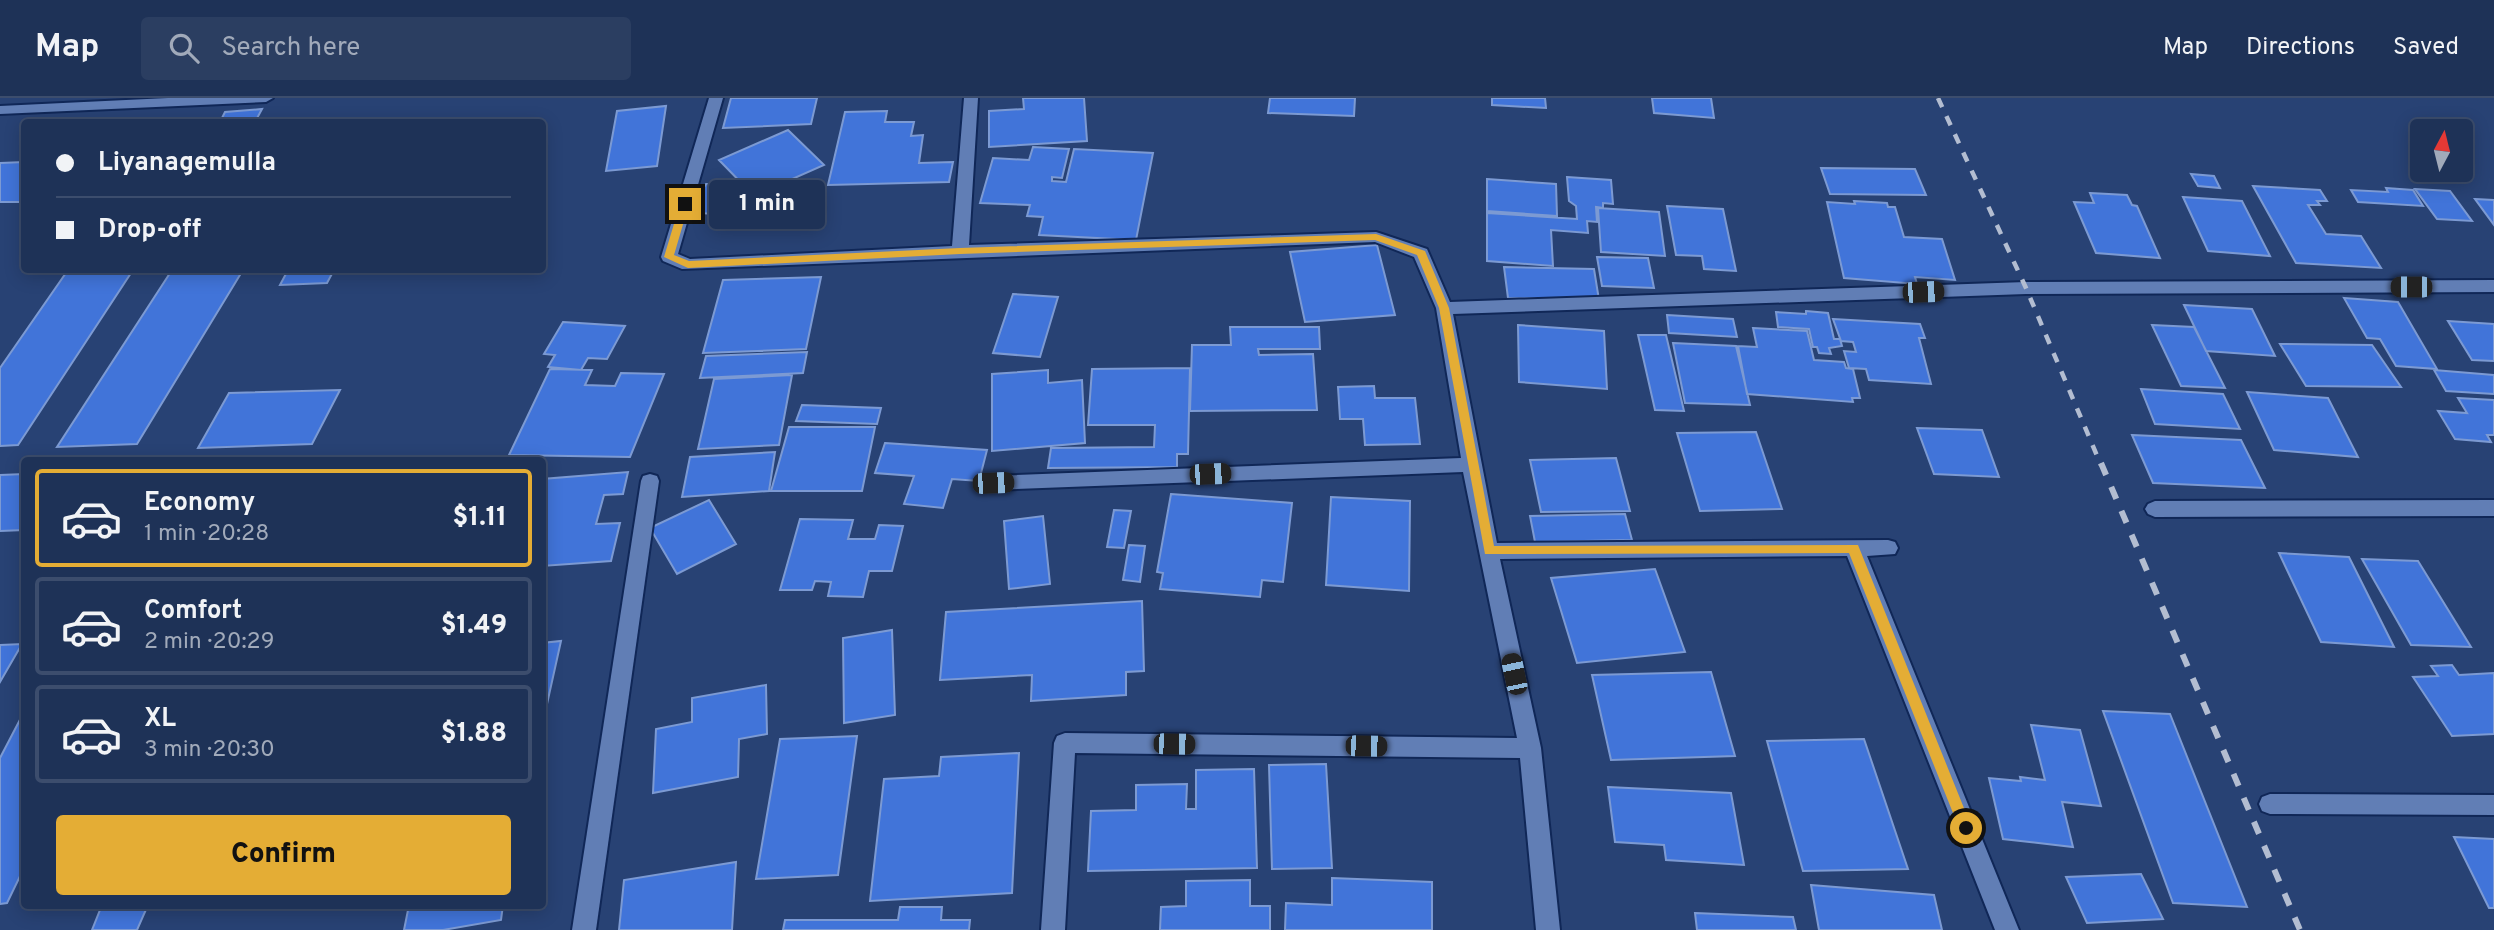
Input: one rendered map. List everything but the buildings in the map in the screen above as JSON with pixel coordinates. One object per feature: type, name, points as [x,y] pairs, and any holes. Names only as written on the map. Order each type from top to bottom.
[{"type":"street","points":[[0,110],[266,98]]},
{"type":"street","points":[[716,98],[669,257],[688,265],[960,251],[1376,237],[1421,253],[1444,308],[1471,465],[1530,748],[1548,930]]},
{"type":"street","points":[[960,251],[971,98]]},
{"type":"street","points":[[1444,308],[2026,288],[2494,286]]},
{"type":"street","points":[[993,483],[1471,465]]},
{"type":"street","points":[[584,930],[650,481]]},
{"type":"street","points":[[2155,509],[2494,508]]},
{"type":"street","points":[[1853,548],[2007,930]]},
{"type":"street","points":[[1489,551],[1888,548]]},
{"type":"street","points":[[1052,930],[1065,743],[1530,748]]},
{"type":"street","points":[[2270,804],[2494,805]]},
{"type":"railway","points":[[1938,98],[2026,288],[2101,465]]},
{"type":"railway","points":[[2101,463],[2300,930]]},
{"type":"route","points":[[685,204],[669,257],[688,265],[960,251],[1376,237],[1421,253],[1444,308],[1489,551],[1853,548],[1966,828]]}]
